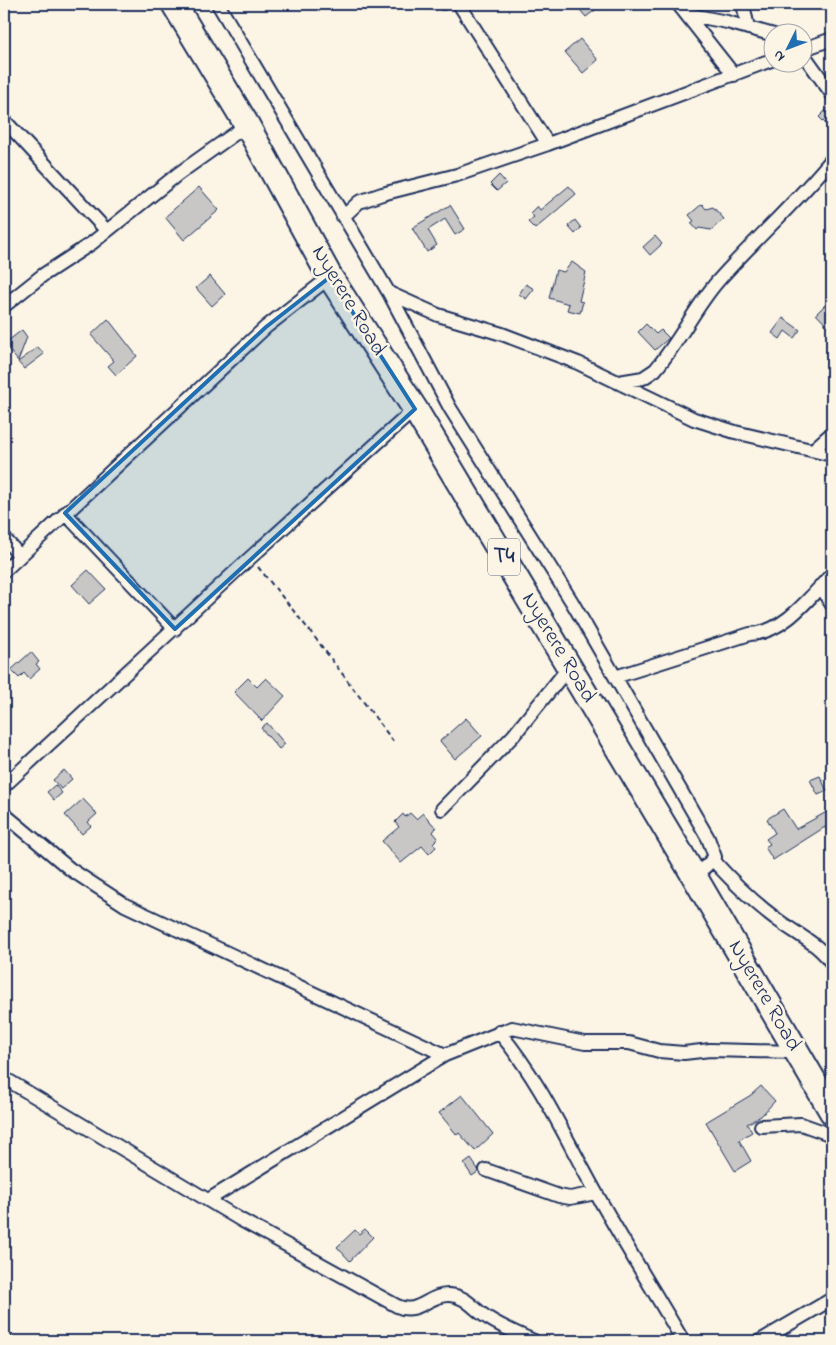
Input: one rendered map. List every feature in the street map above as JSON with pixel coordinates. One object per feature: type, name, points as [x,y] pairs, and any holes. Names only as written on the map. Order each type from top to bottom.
[{"type":"highway","name":"Nyerere Road","points":[[174,4],[247,125],[330,277],[415,409],[693,874],[832,1112]]},
{"type":"street","points":[[218,4],[388,293],[450,408],[572,602],[708,838],[715,854],[712,860],[693,874]]},
{"type":"street","points":[[678,4],[734,75]]},
{"type":"street","points":[[742,4],[748,28]]},
{"type":"street","points":[[462,9],[548,144]]},
{"type":"street","points":[[686,14],[727,22],[764,32]]},
{"type":"street","points":[[814,45],[832,38]]},
{"type":"street","points":[[343,217],[359,202],[382,194],[457,175],[548,144],[764,63]]},
{"type":"street","points":[[814,69],[832,94]]},
{"type":"street","points":[[4,120],[106,230]]},
{"type":"street","points":[[4,306],[43,275],[92,243],[178,174],[247,125]]},
{"type":"street","points":[[619,382],[643,378],[655,370],[716,284],[778,216],[813,182],[832,159]]},
{"type":"street","points":[[4,571],[266,327],[330,277]]},
{"type":"street","points":[[388,293],[438,315],[502,334],[578,363],[694,419],[735,432],[832,455]]},
{"type":"street","points":[[4,786],[250,558],[415,409]]},
{"type":"street","points":[[814,450],[832,433]]},
{"type":"street","points":[[66,512],[175,629]]},
{"type":"street","points":[[4,538],[20,556]]},
{"type":"street","points":[[615,677],[750,634],[763,634],[795,612],[832,574]]},
{"type":"street","points":[[820,586],[832,605]]},
{"type":"street","points":[[442,809],[513,736],[569,667]]},
{"type":"street","points":[[4,814],[70,869],[125,905],[445,1055]]},
{"type":"street","points":[[712,860],[751,899],[776,920],[822,950],[832,964]]},
{"type":"street","points":[[208,1200],[445,1055],[512,1028],[585,1042],[629,1043],[659,1051],[684,1053],[710,1050],[796,1052]]},
{"type":"street","points":[[499,1032],[515,1051],[542,1094],[596,1193],[683,1341]]},
{"type":"street","points":[[4,1078],[208,1200],[402,1308],[415,1308],[444,1295],[464,1298],[487,1318],[534,1341]]},
{"type":"street","points":[[760,1126],[800,1124],[832,1135]]},
{"type":"street","points":[[486,1170],[559,1196],[570,1198],[596,1193]]},
{"type":"street","points":[[760,1341],[832,1299]]},
{"type":"path","points":[[405,4],[427,9],[462,9]]},
{"type":"path","points":[[250,558],[310,631],[393,740]]},
{"type":"highlighted area","points":[[330,277],[415,409],[175,629],[65,513],[266,327]]},
{"type":"building","points":[[575,4],[603,4],[586,17]]},
{"type":"building","points":[[580,39],[598,60],[583,73],[565,52]]},
{"type":"building","points":[[832,104],[832,120],[827,125],[819,117]]},
{"type":"building","points":[[499,175],[506,183],[497,191],[490,184]]},
{"type":"building","points":[[569,186],[576,194],[535,229],[528,222],[534,217],[530,213],[537,206],[540,210]]},
{"type":"building","points":[[199,187],[219,210],[184,240],[165,217]]},
{"type":"building","points":[[702,204],[706,209],[713,207],[724,219],[711,230],[699,228],[697,230],[691,223],[694,221],[689,215]]},
{"type":"building","points":[[450,205],[465,229],[455,235],[445,219],[428,230],[437,245],[427,252],[412,228]]},
{"type":"building","points":[[575,220],[581,228],[575,234],[568,226]]},
{"type":"building","points":[[655,236],[662,244],[650,255],[643,247]]},
{"type":"building","points":[[572,262],[586,272],[579,301],[583,302],[580,313],[567,310],[569,304],[549,298],[556,270],[564,272]]},
{"type":"building","points":[[210,276],[225,294],[212,306],[196,288]]},
{"type":"building","points":[[526,284],[534,289],[526,299],[519,294]]},
{"type":"building","points":[[832,298],[832,331],[816,314]]},
{"type":"building","points":[[783,318],[800,330],[794,338],[785,331],[780,339],[772,333]]},
{"type":"building","points":[[108,319],[137,356],[116,375],[108,366],[114,361],[91,335]]},
{"type":"building","points":[[646,324],[656,334],[661,330],[669,338],[655,350],[638,332]]},
{"type":"building","points":[[22,330],[27,337],[18,361],[4,344]]},
{"type":"building","points":[[38,347],[44,354],[24,369],[18,362]]},
{"type":"building","points":[[88,570],[106,589],[89,604],[72,585]]},
{"type":"building","points":[[31,652],[39,662],[36,664],[40,669],[29,679],[24,673],[19,678],[11,670]]},
{"type":"building","points":[[248,678],[257,687],[266,678],[285,696],[262,721],[234,692]]},
{"type":"building","points":[[466,718],[482,736],[455,759],[440,741]]},
{"type":"building","points":[[267,723],[285,744],[279,749],[261,728]]},
{"type":"building","points":[[64,770],[72,779],[61,789],[53,780]]},
{"type":"building","points":[[820,776],[827,791],[818,795],[810,780]]},
{"type":"building","points":[[55,785],[62,793],[54,800],[47,792]]},
{"type":"building","points":[[83,799],[97,814],[88,822],[91,826],[82,834],[65,815]]},
{"type":"building","points":[[783,809],[796,829],[832,809],[832,839],[825,827],[773,860],[765,847],[770,844],[766,839],[775,833],[767,819]]},
{"type":"building","points":[[410,813],[416,819],[423,813],[436,828],[433,832],[438,838],[433,843],[436,847],[429,854],[422,846],[401,863],[382,841],[399,827],[395,822],[403,814],[405,817]]},
{"type":"building","points":[[761,1086],[775,1101],[761,1116],[747,1124],[752,1132],[739,1140],[751,1161],[735,1171],[706,1122],[751,1095]]},
{"type":"building","points":[[462,1095],[493,1134],[475,1151],[459,1133],[457,1135],[439,1113]]},
{"type":"building","points":[[471,1159],[478,1169],[478,1172],[472,1176],[464,1164]]},
{"type":"building","points":[[365,1229],[373,1237],[350,1261],[337,1247],[355,1230],[359,1234]]}]
